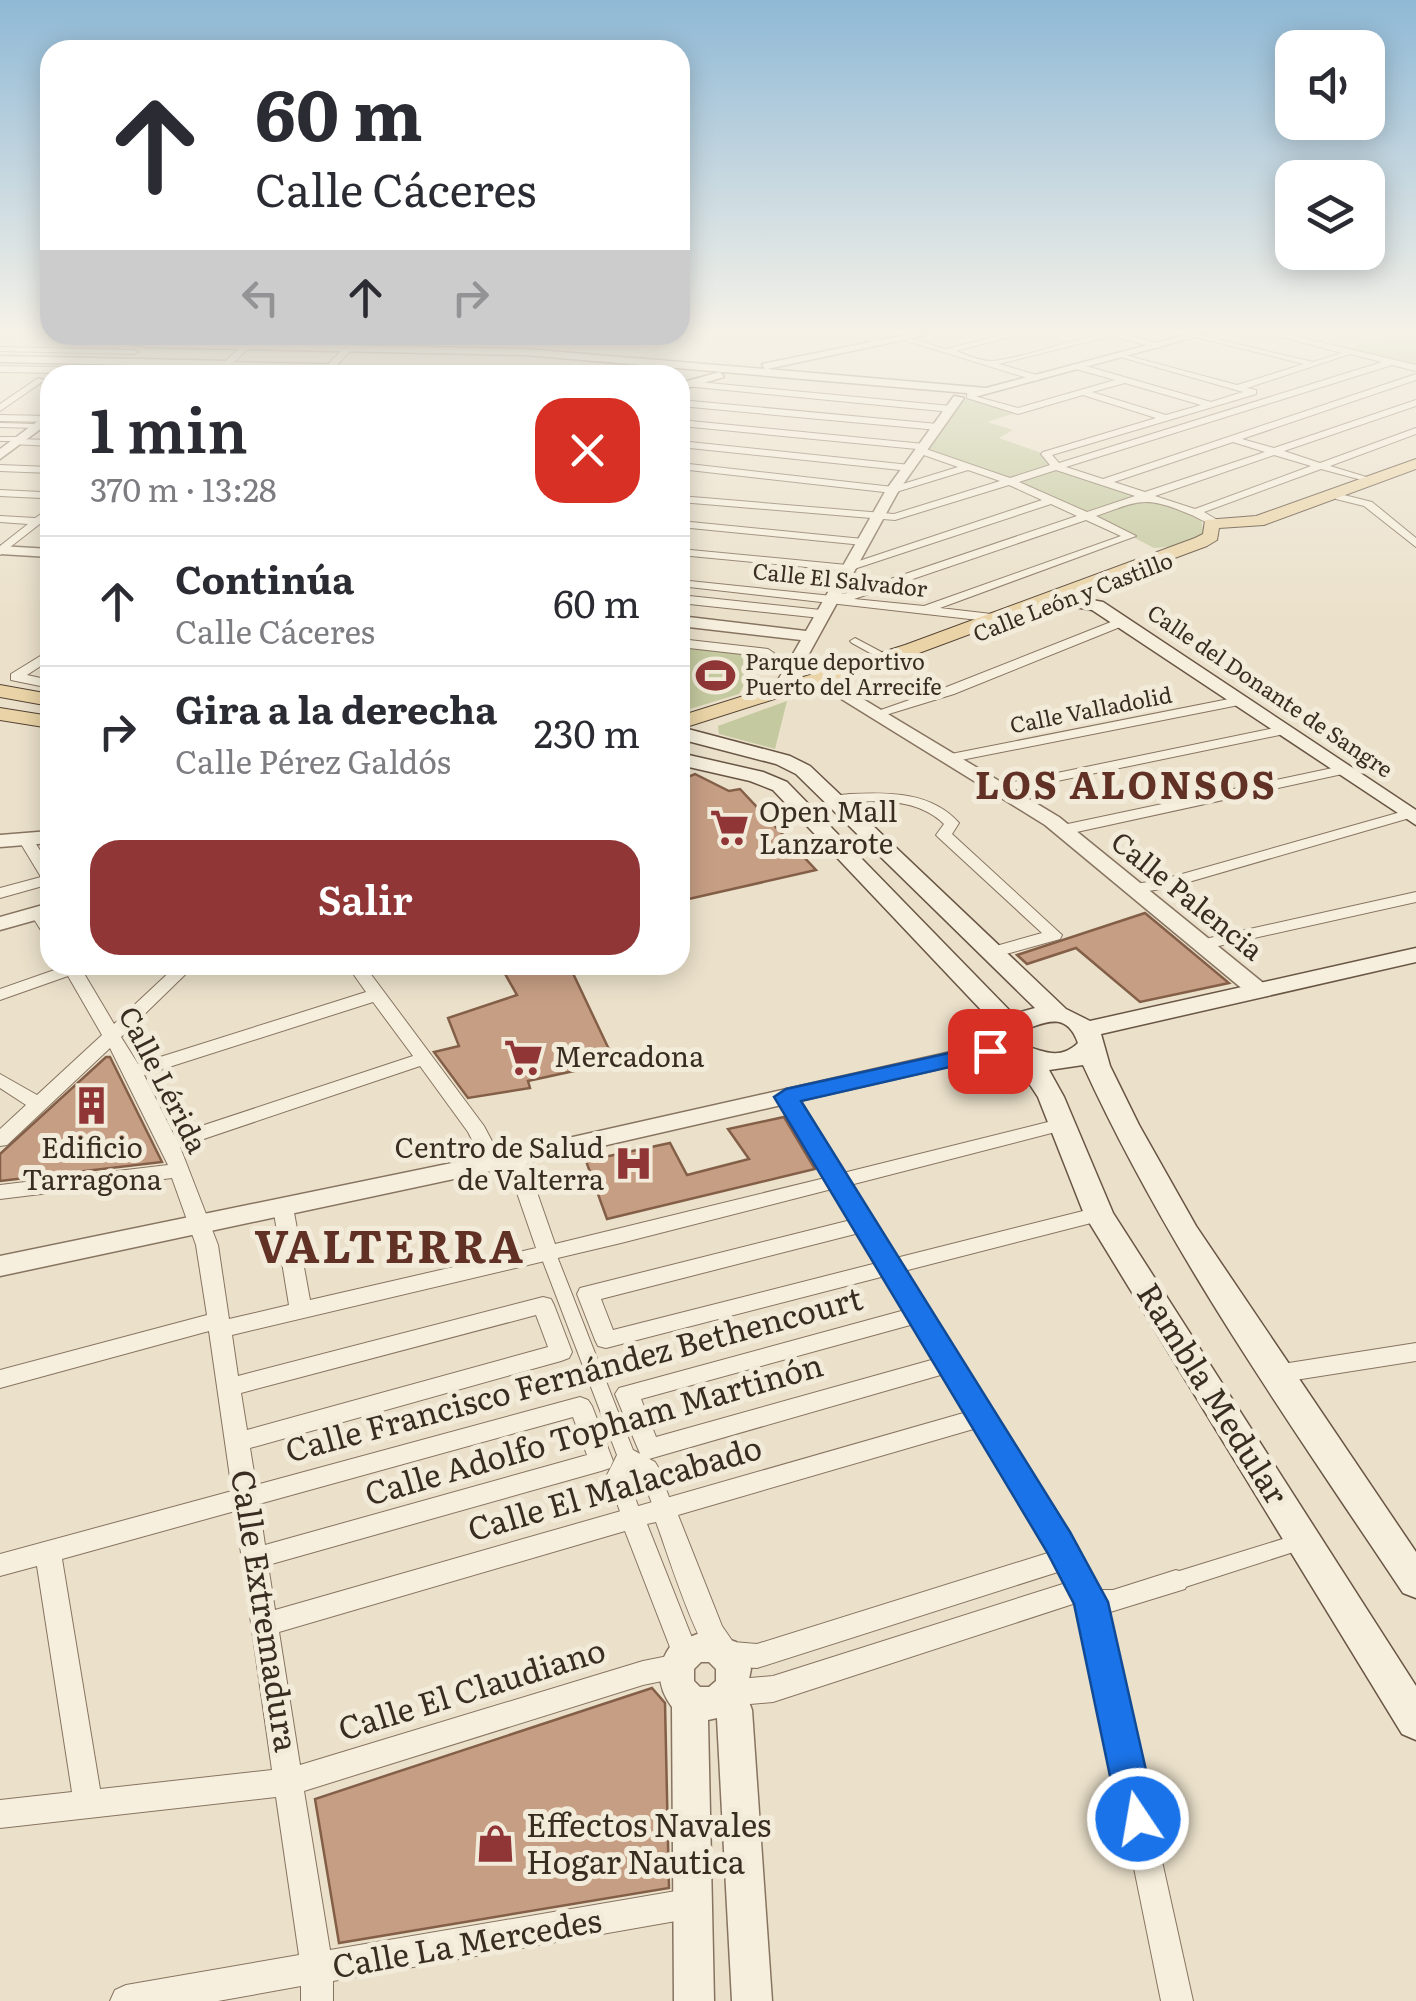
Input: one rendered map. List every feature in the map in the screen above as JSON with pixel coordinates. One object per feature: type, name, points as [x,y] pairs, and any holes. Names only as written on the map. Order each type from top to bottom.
[{"type":"main road","name":"Calle León y Castillo","points":[[690,734],[714,735],[828,683],[926,652],[1064,600],[1094,598],[1227,528],[1370,492],[1416,466]]},
{"type":"main road","name":"Calle León y Castillo","points":[[690,729],[774,693],[996,618],[1201,542],[1227,528],[1370,492]]},
{"type":"main road","name":"Calle del Donante de Sangre","points":[[1094,598],[1121,622],[1412,816]]},
{"type":"main road","points":[[8,684],[40,696]]},
{"type":"main road","points":[[0,714],[40,720]]},
{"type":"main road","points":[[714,735],[803,770],[1058,1016],[1087,1039],[1154,1180],[1276,1374],[1416,1582]]},
{"type":"main road","name":"Rambla Medular","points":[[690,761],[756,776],[780,786],[1017,1043],[1051,1097],[1099,1214],[1416,1722]]},
{"type":"main road","points":[[1058,1016],[1035,1014],[1017,1043],[1065,1062],[1076,1059],[1087,1039],[1259,991],[1411,957]]},
{"type":"street","points":[[0,456],[36,427]]},
{"type":"street","points":[[722,427],[923,449],[1009,481],[1131,536],[924,609]]},
{"type":"street","points":[[774,693],[784,683],[894,490],[938,427]]},
{"type":"street","points":[[1135,427],[1046,454],[1057,467],[1195,512],[1227,528]]},
{"type":"street","points":[[690,500],[896,517],[1187,427]]},
{"type":"street","points":[[1197,427],[1324,466],[1370,492],[1416,544]]},
{"type":"street","points":[[1103,482],[1264,427]]},
{"type":"street","points":[[831,600],[1343,427]]},
{"type":"street","points":[[1195,512],[1416,431]]},
{"type":"street","points":[[0,436],[40,442]]},
{"type":"street","points":[[690,445],[910,468]]},
{"type":"street","points":[[690,467],[894,490],[968,467]]},
{"type":"street","points":[[0,468],[40,470]]},
{"type":"street","points":[[0,493],[40,495]]},
{"type":"street","points":[[690,553],[848,568],[1052,500]]},
{"type":"street","points":[[0,519],[40,521]]},
{"type":"street","points":[[1,550],[40,524]]},
{"type":"street","points":[[690,525],[862,542]]},
{"type":"street","points":[[1,550],[40,552]]},
{"type":"street","name":"Calle El Salvador","points":[[690,583],[996,618]]},
{"type":"street","points":[[690,599],[821,614]]},
{"type":"street","points":[[690,622],[808,636]]},
{"type":"street","points":[[879,714],[948,691],[1121,622]]},
{"type":"street","points":[[854,641],[884,657]]},
{"type":"street","points":[[690,643],[768,653]]},
{"type":"street","points":[[8,684],[40,661]]},
{"type":"street","name":"Calle Palencia","points":[[828,683],[1063,830],[1259,991]]},
{"type":"street","points":[[8,684],[40,684]]},
{"type":"street","name":"Calle Valladolid","points":[[951,758],[1240,700]]},
{"type":"street","points":[[998,789],[1284,730]]},
{"type":"street","points":[[1063,830],[1342,770]]},
{"type":"street","points":[[836,799],[904,799],[945,814],[952,823],[944,835],[1054,935],[994,952]]},
{"type":"street","points":[[1135,888],[1162,885],[1412,816]]},
{"type":"street","points":[[0,841],[40,838]]},
{"type":"street","points":[[26,839],[40,862]]},
{"type":"street","points":[[0,893],[40,882]]},
{"type":"street","points":[[1205,944],[1416,897]]},
{"type":"street","points":[[0,924],[40,919]]},
{"type":"street","points":[[0,995],[51,975]]},
{"type":"street","name":"Calle Lérida","points":[[77,975],[133,1072],[201,1223]]},
{"type":"street","points":[[0,1140],[176,975]]},
{"type":"street","points":[[361,975],[476,1130],[504,1160],[548,1252],[554,1302],[572,1350],[616,1396],[648,1466],[711,1632],[735,1668],[728,1693],[734,1710],[752,2001]]},
{"type":"street","points":[[133,1072],[376,996]]},
{"type":"street","points":[[0,1266],[504,1160],[1017,1043]]},
{"type":"street","points":[[168,1144],[423,1059]]},
{"type":"street","points":[[0,1080],[39,1104]]},
{"type":"street","points":[[786,1097],[1068,1558],[1087,1596],[1177,2001]]},
{"type":"street","points":[[0,1379],[219,1324],[301,1310],[548,1252],[1060,1125]]},
{"type":"street","points":[[0,1192],[179,1170]]},
{"type":"street","points":[[283,1207],[301,1310]]},
{"type":"street","points":[[236,1442],[606,1340],[1099,1214]]},
{"type":"street","name":"Calle Extremadura","points":[[201,1223],[230,1387],[317,1985]]},
{"type":"street","points":[[230,1387],[865,1224]]},
{"type":"street","points":[[588,1294],[606,1340]]},
{"type":"street","name":"Calle Francisco Fernández Bethencourt","points":[[0,1566],[919,1314]]},
{"type":"street","points":[[1276,1374],[1416,1352]]},
{"type":"street","name":"Calle Adolfo Topham Martinón","points":[[256,1558],[950,1364]]},
{"type":"street","points":[[580,1406],[601,1461]]},
{"type":"street","name":"Calle El Malacabado","points":[[266,1624],[982,1418]]},
{"type":"street","points":[[638,1451],[616,1475],[684,1673],[694,2001]]},
{"type":"street","points":[[684,1673],[710,1702],[728,1693],[773,1689],[1087,1596],[1113,1601],[1303,1540]]},
{"type":"street","points":[[48,1552],[88,1803]]},
{"type":"street","points":[[684,1673],[709,1647],[725,1654],[757,1656],[1068,1558]]},
{"type":"street","name":"Calle El Claudiano","points":[[0,1814],[290,1782],[644,1673],[684,1673]]},
{"type":"street","name":"Calle La Mercedes","points":[[126,2001],[317,1985],[676,1906],[690,1908]]},
{"type":"green space","points":[[944,427],[1004,427],[1013,430],[999,438],[1039,452],[1051,466],[1008,479],[928,451]]},
{"type":"green space","points":[[1054,469],[1135,496],[1083,512],[1015,482]]},
{"type":"green space","points":[[1144,499],[1201,518],[1204,535],[1181,546],[1154,548],[1091,515]]},
{"type":"green space","name":"Parque deportivo Puerto del Arrecife","points":[[690,648],[760,657],[739,694],[690,709]]},
{"type":"green space","points":[[787,701],[775,749],[719,734],[718,726]]},
{"type":"building","name":"Open Mall Lanzarote","points":[[695,774],[729,791],[740,789],[816,870],[690,899],[690,776]]},
{"type":"building","points":[[1145,913],[1229,983],[1140,1002],[1076,948],[1027,964],[1017,955]]},
{"type":"building","name":"Mercadona","points":[[506,975],[574,975],[615,1062],[528,1081],[530,1088],[468,1098],[434,1052],[459,1046],[448,1018],[517,995]]},
{"type":"building","name":"Edificio Tarragona","points":[[110,1057],[162,1162],[0,1181],[0,1154]]},
{"type":"building","name":"Centro de Salud de Valterra","points":[[784,1117],[815,1169],[607,1219],[586,1161],[670,1143],[687,1175],[749,1159],[728,1129]]},
{"type":"building","name":"Effectos Navales Hogar Nautica","points":[[652,1688],[665,1703],[669,1888],[339,1943],[315,1799]]},
{"type":"place","name":"Parque deportivo Puerto del Arrecife","points":[[715,675]]},
{"type":"place","name":"Open Mall Lanzarote","points":[[729,828]]},
{"type":"place","name":"Mercadona","points":[[524,1057]]},
{"type":"place","name":"Edificio Tarragona","points":[[92,1106]]},
{"type":"place","name":"Centro de Salud de Valterra","points":[[634,1164]]},
{"type":"place","name":"Effectos Navales Hogar Nautica","points":[[496,1844]]},
{"type":"district","name":"LOS ALONSOS","points":[[1126,786]]},
{"type":"district","name":"VALTERRA","points":[[390,1247]]},
{"type":"route","points":[[990,1051],[786,1097],[1059,1542],[1091,1602],[1138,1819]]}]
